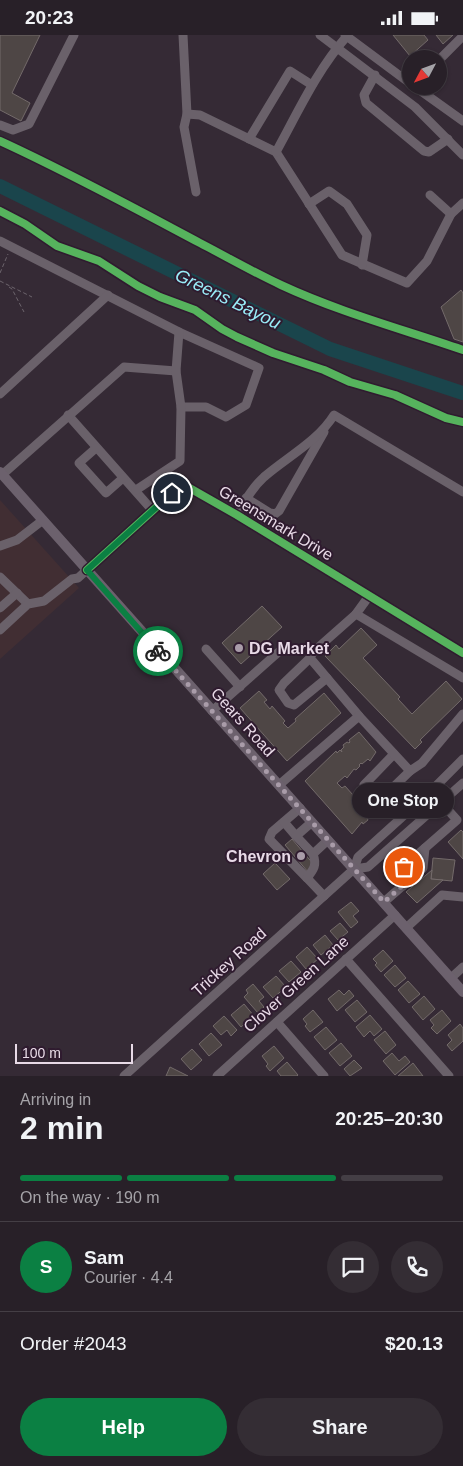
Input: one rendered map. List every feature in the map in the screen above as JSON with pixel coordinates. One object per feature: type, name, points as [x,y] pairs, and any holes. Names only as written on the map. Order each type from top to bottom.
[{"type":"main road","name":"Gears Road","points":[[1,473],[463,992]]},
{"type":"street","points":[[0,125],[13,130],[29,124],[74,35]]},
{"type":"street","points":[[184,35],[187,114],[184,127],[196,191]]},
{"type":"street","points":[[320,35],[408,101],[463,155]]},
{"type":"street","points":[[356,43],[362,35]]},
{"type":"street","points":[[276,152],[312,85],[346,36],[402,77]]},
{"type":"street","points":[[448,50],[463,36]]},
{"type":"street","points":[[249,139],[290,71],[312,85]]},
{"type":"street","points":[[375,75],[364,95],[366,103],[424,151],[430,152],[448,139]]},
{"type":"street","points":[[408,101],[411,95]]},
{"type":"street","points":[[427,95],[463,121]]},
{"type":"street","points":[[187,114],[200,115],[276,152],[342,255],[407,283],[427,261],[451,214],[463,203]]},
{"type":"street","points":[[309,204],[329,191],[347,204],[367,235],[362,265]]},
{"type":"street","points":[[430,195],[451,214]]},
{"type":"street","points":[[0,241],[180,333],[259,368],[246,405],[226,417],[206,407],[181,407]]},
{"type":"street","points":[[0,394],[108,295]]},
{"type":"street","points":[[136,490],[180,461],[181,407],[176,371],[180,333]]},
{"type":"street","points":[[1,473],[124,367],[176,371]]},
{"type":"street","points":[[68,415],[153,511]]},
{"type":"street","points":[[246,498],[275,515],[334,415],[463,492]]},
{"type":"street","points":[[237,515],[246,498],[263,478],[327,427]]},
{"type":"street","points":[[96,448],[79,463],[106,493],[123,478]]},
{"type":"street","name":"Greensmark Drive","points":[[28,604],[44,601],[72,579],[78,578],[172,493],[186,486],[463,653]]},
{"type":"street","points":[[1,544],[17,540],[42,520]]},
{"type":"street","points":[[0,630],[28,604],[3,580]]},
{"type":"street","points":[[3,605],[17,593]]},
{"type":"street","points":[[327,678],[294,705],[288,703],[279,690],[313,653],[356,614],[370,596]]},
{"type":"street","points":[[356,614],[463,678]]},
{"type":"street","points":[[206,649],[240,687]]},
{"type":"street","points":[[212,711],[282,649]]},
{"type":"street","points":[[310,658],[359,716],[410,771]]},
{"type":"street","points":[[394,754],[364,785],[378,802],[410,771],[422,763],[463,714]]},
{"type":"street","points":[[279,785],[359,716]]},
{"type":"street","points":[[463,759],[431,791],[358,857],[354,869],[368,867],[463,783]]},
{"type":"street","points":[[403,885],[393,876],[457,820],[431,791]]},
{"type":"street","points":[[300,808],[272,832],[269,839],[324,896]]},
{"type":"street","points":[[284,822],[313,854],[316,862],[315,867],[307,878]]},
{"type":"street","points":[[296,836],[312,822]]},
{"type":"street","points":[[313,854],[328,840]]},
{"type":"street","points":[[384,902],[424,868],[425,848]]},
{"type":"street","name":"Trickey Road","points":[[124,1076],[354,869]]},
{"type":"street","points":[[406,928],[442,895],[463,897]]},
{"type":"street","name":"Clover Green Lane","points":[[217,1076],[395,915]]},
{"type":"street","points":[[346,959],[449,1076]]},
{"type":"street","points":[[451,978],[463,967]]},
{"type":"street","points":[[277,1022],[324,1076]]},
{"type":"path","points":[[0,273],[11,247]]},
{"type":"path","points":[[0,281],[32,297]]},
{"type":"path","points":[[7,284],[12,289],[24,312]]},
{"type":"shaded area","points":[[0,500],[79,588],[0,659]]},
{"type":"building","points":[[0,35],[40,35],[12,93],[30,103],[21,121],[0,110]]},
{"type":"building","points":[[393,35],[424,35],[428,40],[417,50],[405,50]]},
{"type":"building","points":[[436,35],[453,35],[443,44]]},
{"type":"building","points":[[461,290],[463,293],[463,342],[454,339],[441,307]]},
{"type":"building","points":[[262,606],[282,627],[241,664],[222,643]]},
{"type":"building","points":[[361,628],[377,645],[363,658],[400,697],[398,699],[412,714],[446,681],[462,699],[420,740],[422,742],[415,749],[325,656],[336,645],[339,649]]},
{"type":"building","points":[[259,691],[267,700],[264,702],[270,709],[272,706],[285,721],[283,723],[288,728],[296,721],[295,719],[324,693],[341,713],[287,761],[240,708]]},
{"type":"building","points":[[359,732],[376,752],[370,761],[368,759],[361,763],[347,778],[345,776],[337,783],[342,788],[345,786],[361,804],[357,807],[360,811],[363,808],[370,815],[367,818],[368,820],[363,824],[362,822],[352,834],[305,781],[336,751],[337,753],[340,750],[342,752],[343,745],[347,742],[349,743],[349,740]]},
{"type":"building","points":[[461,830],[463,832],[463,859],[448,842]]},
{"type":"building","points":[[292,839],[315,866],[308,872],[285,845]]},
{"type":"building","points":[[433,858],[455,860],[452,881],[431,879]]},
{"type":"building","points":[[275,863],[290,879],[277,890],[263,874]]},
{"type":"building","points":[[432,870],[431,879],[443,880],[417,903],[406,892]]},
{"type":"building","points":[[351,902],[359,911],[353,916],[358,922],[351,928],[338,912]]},
{"type":"building","points":[[340,923],[348,932],[338,940],[330,931]]},
{"type":"building","points":[[325,935],[333,945],[321,955],[313,945]]},
{"type":"building","points":[[307,947],[318,959],[306,969],[296,957]]},
{"type":"building","points":[[383,950],[393,961],[381,972],[373,959]]},
{"type":"building","points":[[291,961],[301,972],[289,982],[279,971]]},
{"type":"building","points":[[395,965],[406,978],[395,987],[384,975]]},
{"type":"building","points":[[276,976],[286,987],[273,998],[263,987]]},
{"type":"building","points":[[408,981],[420,994],[409,1003],[398,990]]},
{"type":"building","points":[[253,984],[264,997],[259,1001],[264,1007],[258,1013],[244,997],[248,993],[246,990]]},
{"type":"building","points":[[339,990],[344,995],[349,990],[354,996],[337,1011],[328,999]]},
{"type":"building","points":[[424,996],[435,1009],[423,1020],[412,1007]]},
{"type":"building","points":[[357,1000],[367,1012],[355,1022],[345,1010]]},
{"type":"building","points":[[244,1004],[254,1016],[241,1027],[231,1015]]},
{"type":"building","points":[[313,1010],[323,1022],[310,1032],[305,1026],[307,1024],[303,1019]]},
{"type":"building","points":[[442,1010],[451,1021],[437,1034],[431,1028],[434,1025],[430,1020]]},
{"type":"building","points":[[370,1015],[382,1029],[374,1036],[370,1031],[364,1037],[356,1027]]},
{"type":"building","points":[[224,1016],[237,1030],[231,1036],[227,1030],[221,1035],[213,1026]]},
{"type":"building","points":[[460,1024],[463,1028],[463,1041],[452,1051],[447,1045],[452,1040],[448,1035]]},
{"type":"building","points":[[326,1027],[337,1040],[325,1050],[314,1037]]},
{"type":"building","points":[[385,1031],[396,1045],[386,1054],[374,1040]]},
{"type":"building","points":[[211,1033],[222,1045],[209,1056],[199,1044]]},
{"type":"building","points":[[341,1043],[352,1056],[340,1066],[329,1053]]},
{"type":"building","points":[[274,1046],[284,1058],[270,1071],[266,1066],[268,1064],[262,1056]]},
{"type":"building","points":[[192,1049],[202,1060],[191,1070],[181,1059]]},
{"type":"building","points":[[392,1053],[399,1061],[405,1056],[410,1062],[395,1075],[383,1061]]},
{"type":"building","points":[[354,1060],[362,1068],[350,1076],[344,1069]]},
{"type":"building","points":[[287,1062],[297,1076],[281,1076],[277,1071]]},
{"type":"building","points":[[413,1063],[423,1076],[398,1076]]},
{"type":"building","points":[[170,1067],[188,1076],[166,1076]]},
{"type":"waterway","name":"Greens Bayou","points":[[0,186],[330,349],[463,393]]},
{"type":"cycle path","points":[[0,141],[76,178],[250,270],[303,295],[463,350]]},
{"type":"cycle path","points":[[0,211],[25,224],[57,246],[99,261],[138,286],[160,297],[195,310],[237,337],[273,353],[324,370],[350,382],[395,395],[446,418],[463,422]]},
{"type":"cycle path","points":[[87,570],[172,493],[186,486],[463,653]]},
{"type":"way so far","points":[[158,651],[384,902],[403,885],[393,876],[404,867]]},
{"type":"place","name":"DG Market","points":[[239,648]]},
{"type":"place","name":"Chevron","points":[[301,856]]},
{"type":"place","name":"One Stop","points":[[404,867]]},
{"type":"route","points":[[158,651],[87,570],[172,493]]}]
